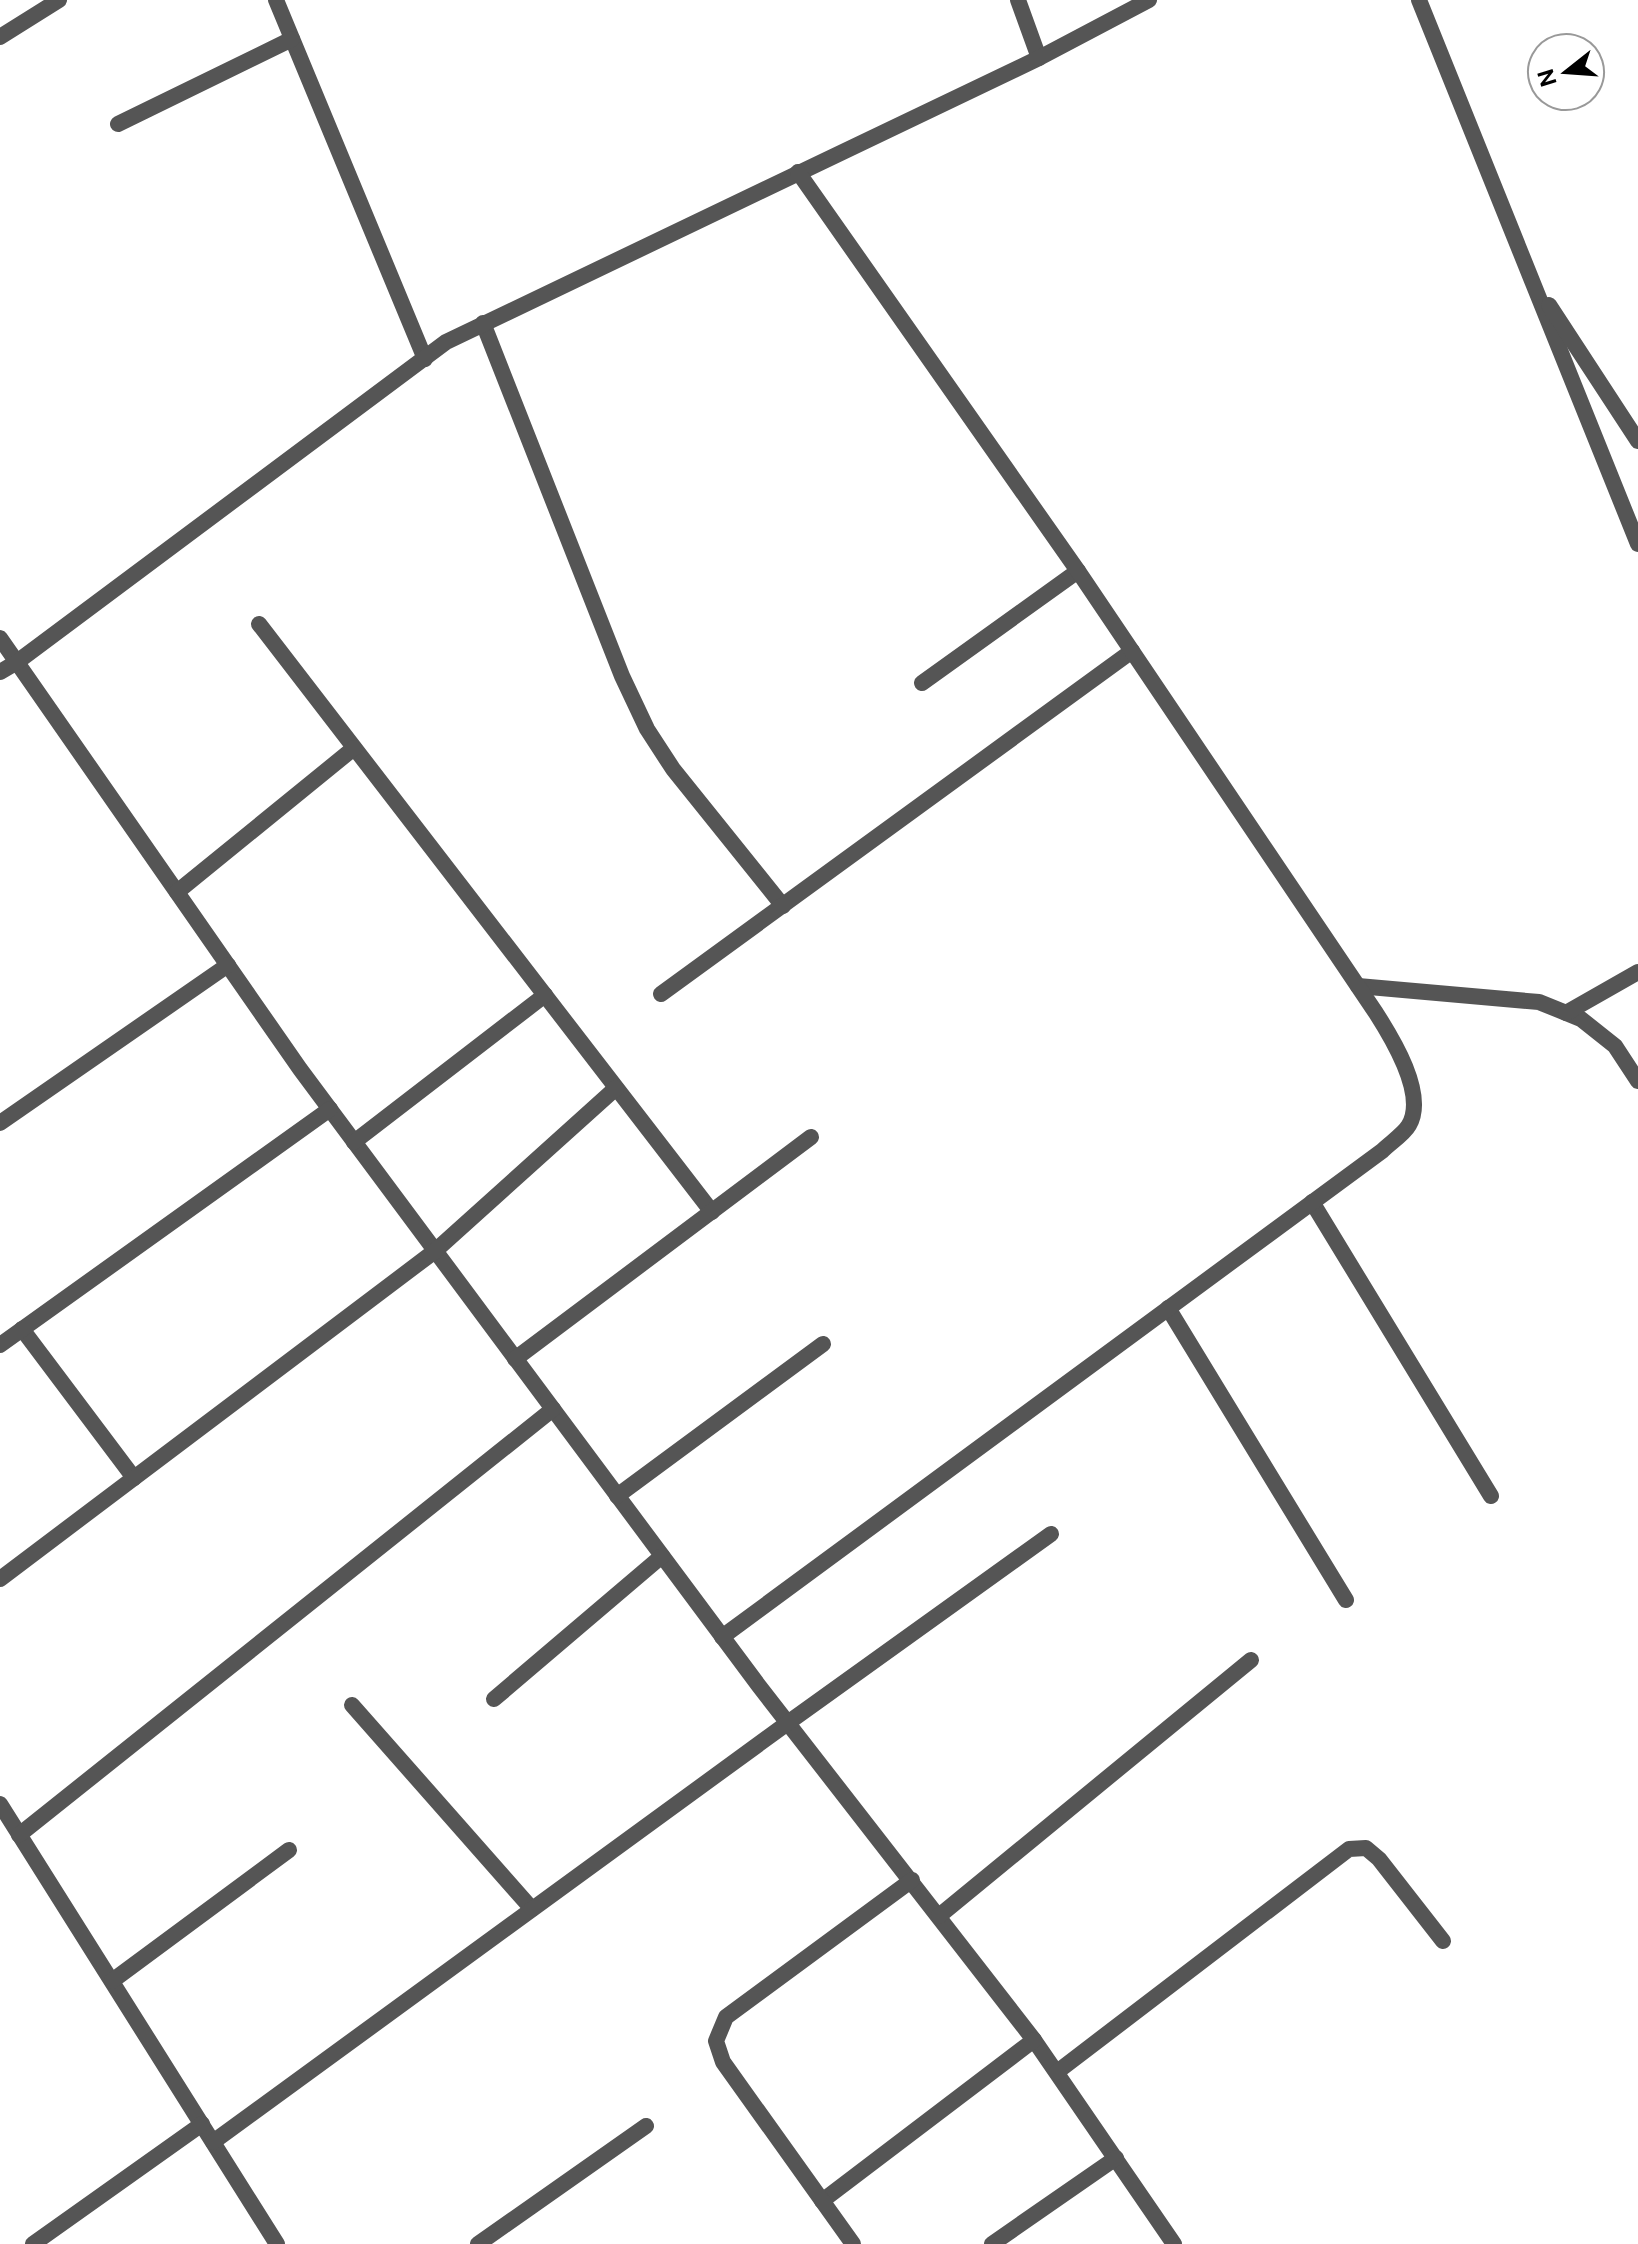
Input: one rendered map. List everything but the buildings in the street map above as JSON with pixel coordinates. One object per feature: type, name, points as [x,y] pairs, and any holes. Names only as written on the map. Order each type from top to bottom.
[{"type":"street","points":[[0,37],[59,0]]},
{"type":"street","points":[[276,0],[425,359]]},
{"type":"street","points":[[1018,0],[1039,58]]},
{"type":"street","points":[[0,672],[446,342],[1039,58],[1149,0]]},
{"type":"street","points":[[1419,0],[1638,544]]},
{"type":"street","points":[[118,124],[292,39]]},
{"type":"street","points":[[722,1637],[1382,1151],[1410,1124],[1414,1097],[1401,1052],[1358,986],[1078,571],[798,172]]},
{"type":"street","points":[[1528,272],[1638,441]]},
{"type":"street","points":[[483,323],[622,676],[647,729],[673,769],[783,906]]},
{"type":"street","points":[[922,683],[1078,571]]},
{"type":"street","points":[[259,624],[712,1212]]},
{"type":"street","points":[[0,638],[354,1142],[722,1637],[1034,2040],[1174,2244]]},
{"type":"street","points":[[661,994],[1132,651]]},
{"type":"street","points":[[177,892],[354,748]]},
{"type":"street","points":[[0,1123],[228,965]]},
{"type":"street","points":[[1566,1013],[1638,972]]},
{"type":"street","points":[[1358,986],[1539,1002],[1581,1019],[1615,1046],[1638,1081]]},
{"type":"street","points":[[354,1142],[545,995]]},
{"type":"street","points":[[0,1579],[435,1251],[616,1088]]},
{"type":"street","points":[[0,1345],[330,1109]]},
{"type":"street","points":[[515,1359],[811,1137]]},
{"type":"street","points":[[1312,1202],[1491,1496]]},
{"type":"street","points":[[1168,1308],[1346,1600]]},
{"type":"street","points":[[22,1329],[134,1478]]},
{"type":"street","points":[[617,1496],[823,1344]]},
{"type":"street","points":[[19,1835],[553,1409]]},
{"type":"street","points":[[213,2142],[1051,1534]]},
{"type":"street","points":[[494,1699],[662,1556]]},
{"type":"street","points":[[939,1916],[1251,1660]]},
{"type":"street","points":[[352,1705],[532,1909]]},
{"type":"street","points":[[0,1804],[277,2244]]},
{"type":"street","points":[[1057,2072],[1349,1849],[1366,1848],[1379,1859],[1443,1941]]},
{"type":"street","points":[[112,1981],[289,1850]]},
{"type":"street","points":[[853,2244],[723,2062],[716,2041],[726,2017],[912,1880]]},
{"type":"street","points":[[822,2201],[1034,2040]]},
{"type":"street","points":[[33,2244],[202,2124]]},
{"type":"street","points":[[478,2244],[646,2126]]},
{"type":"street","points":[[992,2244],[1116,2158]]}]
